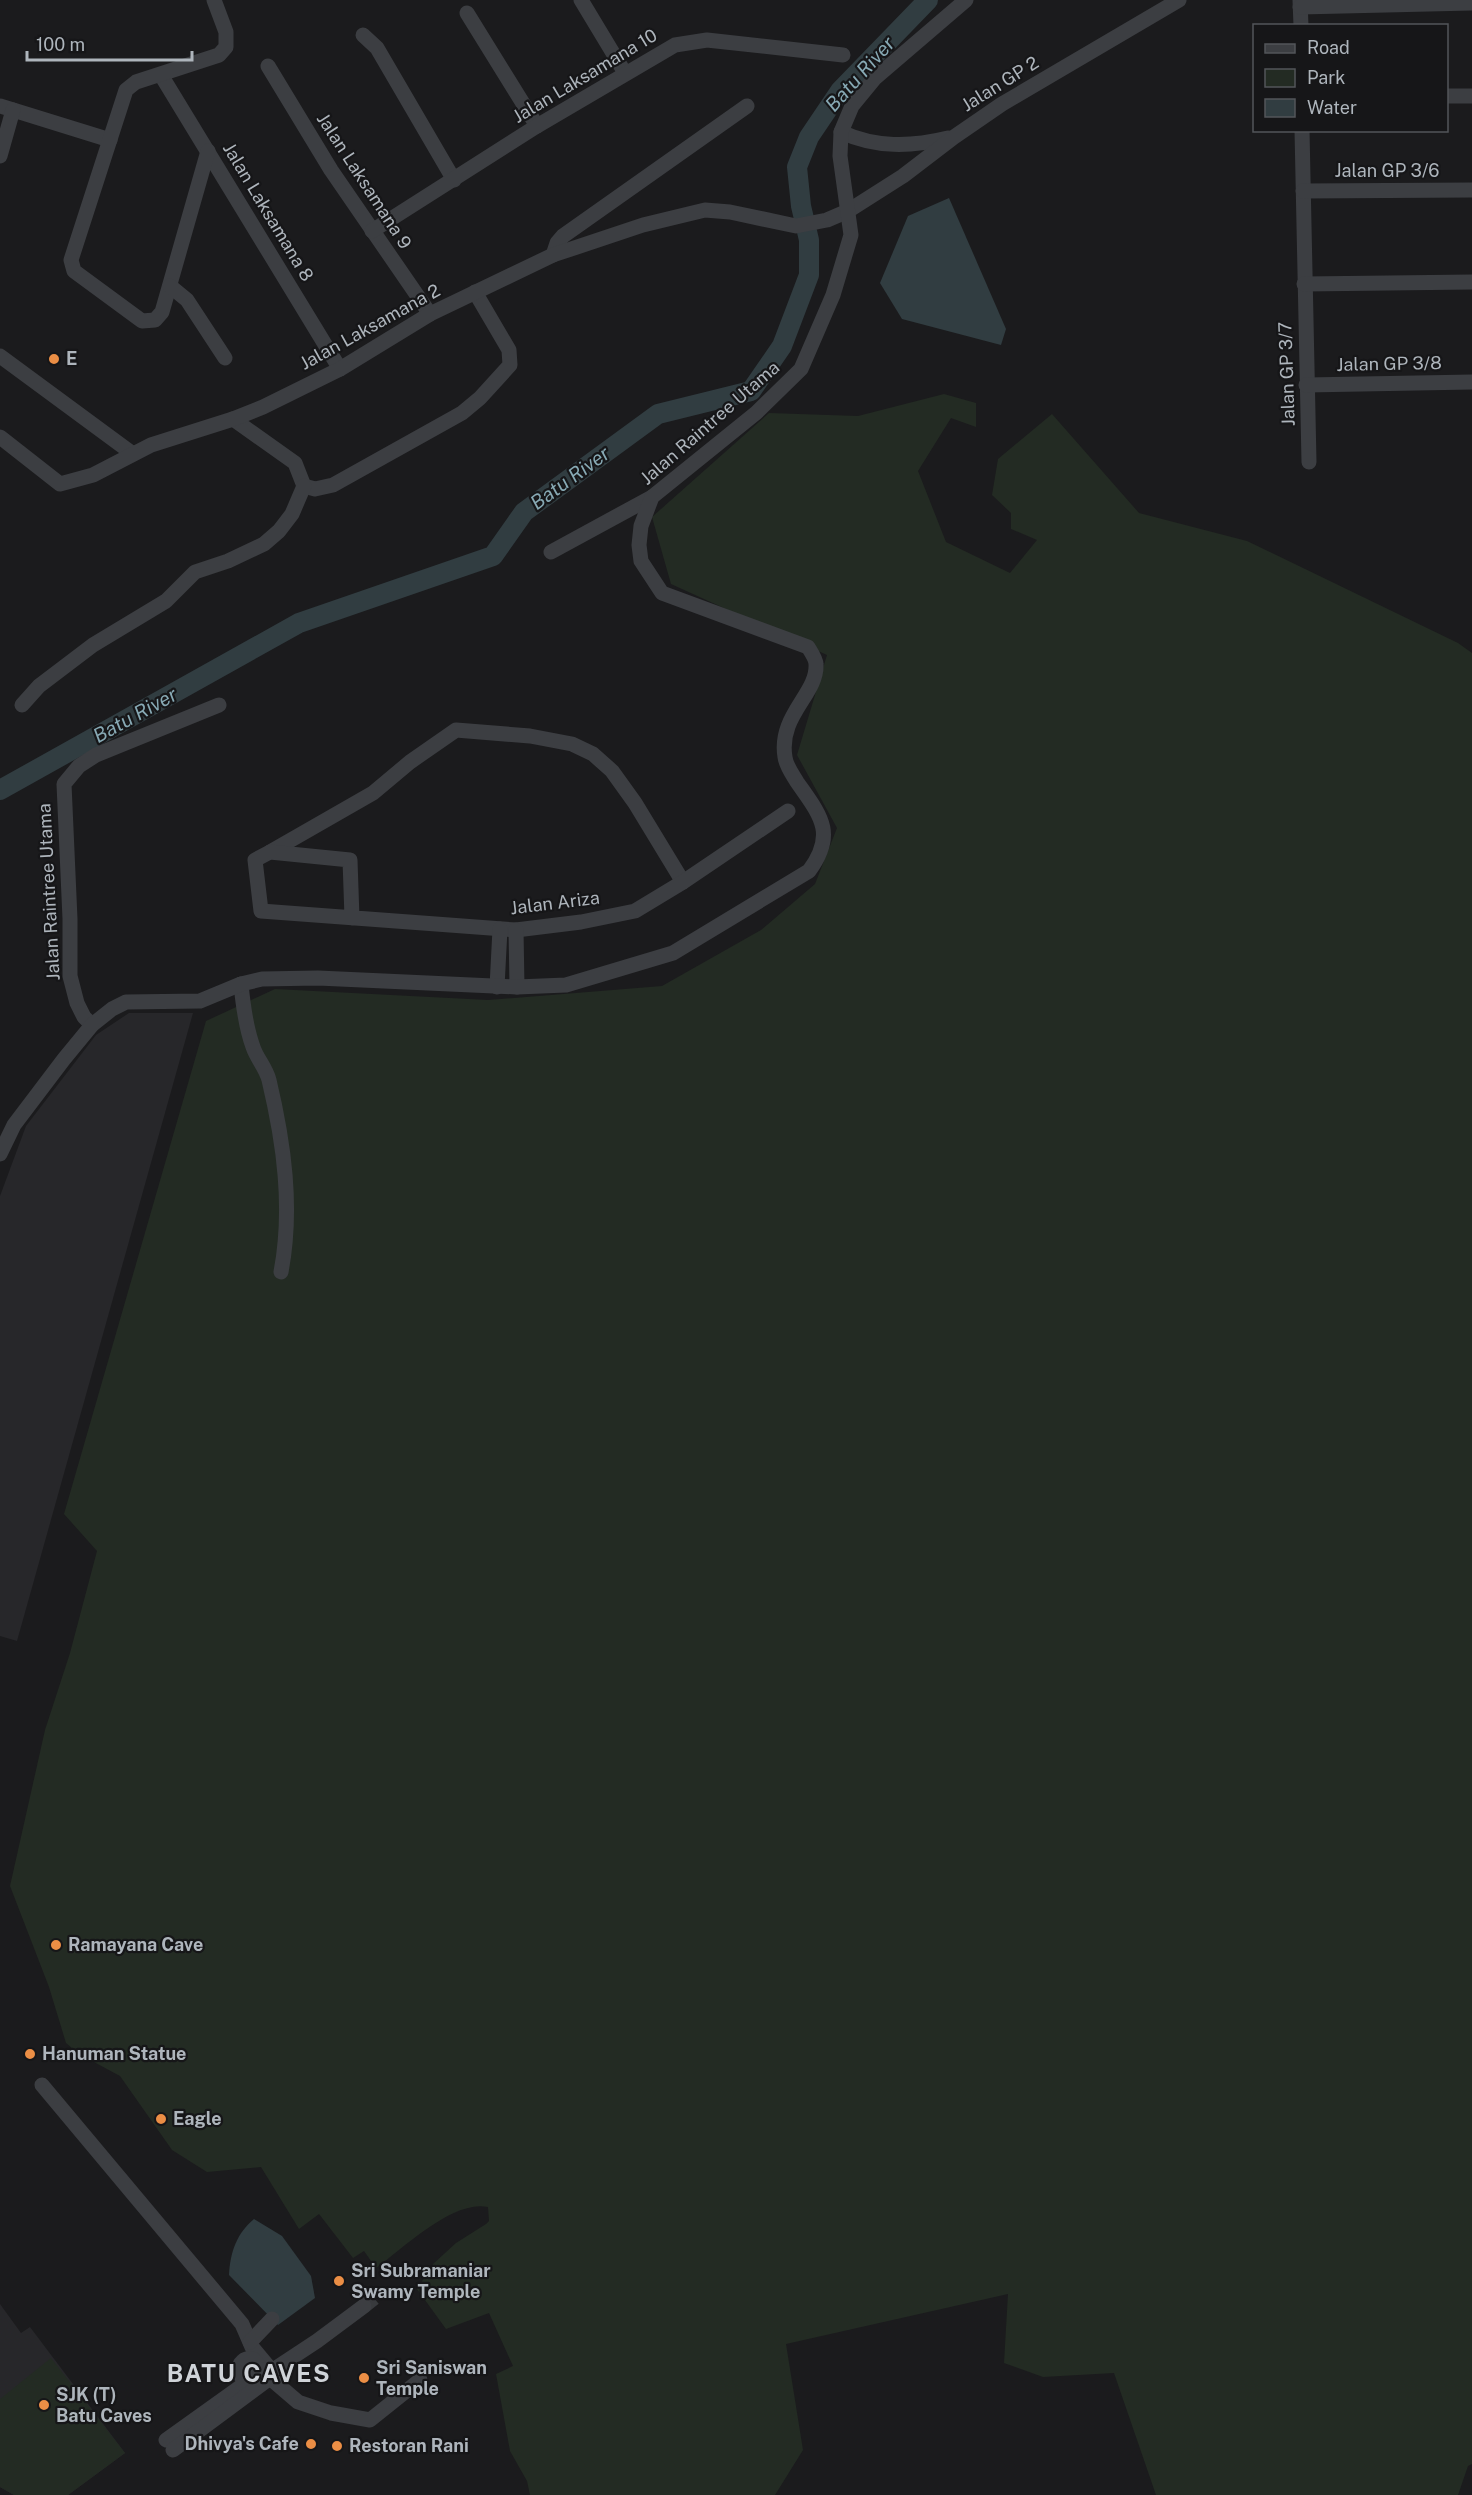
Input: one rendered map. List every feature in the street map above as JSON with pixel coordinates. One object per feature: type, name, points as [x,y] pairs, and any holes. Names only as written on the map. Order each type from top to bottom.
[{"type":"street","points":[[208,151],[162,312],[155,320],[142,321],[74,271],[71,260],[126,90],[136,82],[219,55],[226,47],[226,32],[214,0]]},
{"type":"street","points":[[581,0],[626,73]]},
{"type":"street","points":[[954,137],[908,146],[861,141],[841,132],[852,106],[875,78],[966,0]]},
{"type":"street","name":"Jalan GP 2","points":[[827,220],[848,211],[903,176],[1002,104],[1179,0]]},
{"type":"street","points":[[1301,24],[1300,3],[1472,3]]},
{"type":"street","points":[[467,13],[537,126]]},
{"type":"street","points":[[363,35],[376,48],[454,180]]},
{"type":"street","name":"Jalan Laksamana 10","points":[[372,231],[537,126],[675,45],[707,40],[843,56]]},
{"type":"street","name":"Jalan Laksamana 9","points":[[268,66],[331,170],[430,314]]},
{"type":"street","name":"Jalan Laksamana 8","points":[[160,75],[340,369]]},
{"type":"street","points":[[1448,96],[1472,96]]},
{"type":"street","points":[[553,255],[557,243],[563,236],[747,106]]},
{"type":"street","points":[[0,156],[6,108],[110,140]]},
{"type":"street","name":"Jalan Raintree Utama","points":[[0,1154],[14,1125],[92,1025],[112,1009],[126,1002],[200,1002],[241,984],[262,979],[318,978],[497,987],[566,985],[673,953],[808,871],[817,860],[823,844],[825,827],[785,760],[784,743],[789,721],[812,681],[816,663],[808,647],[662,593],[641,561],[639,545],[645,511],[652,497],[756,413],[801,369],[833,295],[851,235],[840,156],[841,132]]},
{"type":"street","name":"Jalan GP 3/7","points":[[1302,132],[1309,462]]},
{"type":"street","name":"Jalan GP 3/6","points":[[1303,191],[1472,190]]},
{"type":"street","name":"Jalan Laksamana 2","points":[[0,437],[60,484],[93,475],[151,445],[233,419],[340,369],[430,314],[553,255],[643,225],[705,210],[730,212],[796,226],[827,220]]},
{"type":"street","points":[[1304,284],[1472,282]]},
{"type":"street","points":[[170,286],[187,300],[225,358]]},
{"type":"street","points":[[304,486],[315,489],[333,485],[462,413],[506,371],[510,365],[509,350],[475,292]]},
{"type":"street","points":[[0,356],[133,454]]},
{"type":"street","name":"Jalan GP 3/8","points":[[1306,385],[1472,382]]},
{"type":"street","points":[[22,705],[39,686],[93,645],[166,601],[195,572],[228,561],[264,544],[279,531],[292,514],[304,486],[295,463],[233,419]]},
{"type":"street","points":[[551,552],[652,497]]},
{"type":"street","name":"Jalan Raintree Utama","points":[[92,1025],[84,1017],[77,1003],[70,976],[64,784],[79,766],[96,755],[219,705]]},
{"type":"street","points":[[270,852],[374,793],[410,762],[456,730],[530,736],[572,744],[593,754],[612,771],[635,803],[683,882]]},
{"type":"street","name":"Jalan Ariza","points":[[270,852],[255,860],[261,911],[516,930],[581,922],[635,911],[788,812]]},
{"type":"street","points":[[270,852],[350,860],[352,918]]},
{"type":"street","points":[[497,987],[500,929]]},
{"type":"street","points":[[516,930],[517,987]]},
{"type":"street","points":[[241,984],[243,1005],[253,1048],[269,1079],[284,1167],[288,1203],[287,1236],[281,1272]]},
{"type":"street","points":[[42,2085],[242,2324],[268,2373],[298,2402],[331,2413],[370,2420],[420,2380]]},
{"type":"street","points":[[268,2373],[245,2383],[169,2445],[364,2306]]},
{"type":"street","points":[[250,2342],[272,2319]]},
{"type":"shaded area","points":[[129,1013],[193,1013],[17,1641],[0,1636],[0,1196],[26,1126],[96,1035]]},
{"type":"shaded area","name":"SJK (T) Batu Caves","points":[[0,2304],[21,2333],[30,2327],[125,2453],[68,2495],[14,2495],[0,2487]]},
{"type":"green space","points":[[944,394],[976,403],[976,427],[951,418],[918,471],[946,542],[1010,573],[1037,540],[1011,529],[1011,513],[992,495],[998,459],[1052,414],[1139,513],[1247,541],[1458,643],[1472,653],[1472,2464],[1468,2466],[1458,2495],[1156,2495],[1114,2373],[1043,2377],[1004,2363],[1008,2294],[786,2344],[803,2450],[775,2495],[530,2495],[527,2481],[510,2451],[496,2374],[513,2366],[489,2313],[446,2329],[417,2289],[433,2264],[456,2243],[489,2221],[488,2207],[460,2210],[445,2218],[429,2227],[376,2268],[364,2251],[353,2258],[319,2214],[299,2229],[261,2167],[207,2172],[172,2150],[120,2076],[79,2054],[66,2043],[49,1987],[10,1886],[45,1730],[70,1653],[97,1551],[64,1514],[206,1021],[275,989],[488,1000],[662,986],[761,930],[815,884],[837,828],[797,755],[827,655],[671,584],[652,517],[769,413],[858,416]]},
{"type":"green space","name":"SJK (T) Batu Caves","points":[[51,2358],[125,2453],[68,2495],[14,2495],[0,2487],[0,2399]]},
{"type":"water","points":[[949,198],[1006,329],[1001,345],[902,319],[880,283],[908,216]]},
{"type":"water","points":[[254,2219],[282,2236],[311,2276],[315,2298],[278,2325],[229,2275],[235,2244],[243,2230]]},
{"type":"waterway","name":"Batu River","points":[[0,790],[299,623],[493,556],[524,512],[658,414],[751,391],[782,346],[809,275],[809,240],[801,206],[797,167],[809,137],[840,91],[928,0]]},
{"type":"tunnel","points":[[364,2306],[374,2298]]},
{"type":"place","name":"E","points":[[54,359]]},
{"type":"place","name":"Ramayana Cave","points":[[56,1945]]},
{"type":"place","name":"Hanuman Statue","points":[[30,2054]]},
{"type":"place","name":"Eagle","points":[[161,2119]]},
{"type":"place","name":"Sri Subramaniar Swamy Temple","points":[[339,2281]]},
{"type":"place","name":"Sri Saniswan Temple","points":[[364,2378]]},
{"type":"place","name":"SJK (T) Batu Caves","points":[[44,2405]]},
{"type":"place","name":"Dhivya's Cafe","points":[[311,2444]]},
{"type":"place","name":"Restoran Rani","points":[[337,2446]]},
{"type":"district","name":"BATU CAVES","points":[[249,2374]]}]
